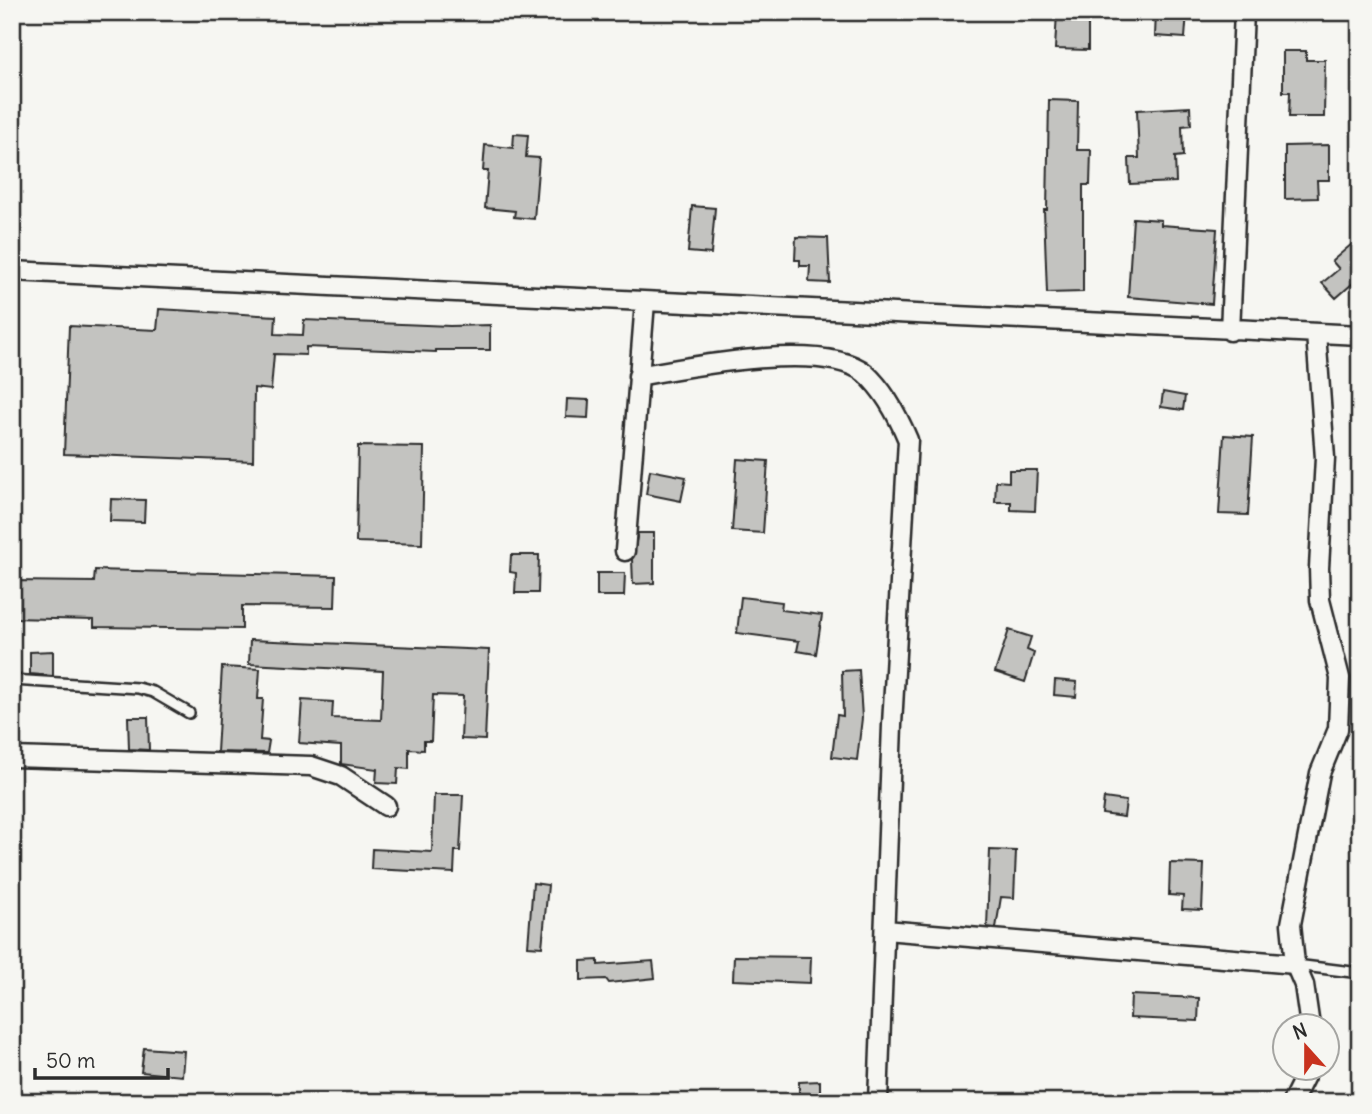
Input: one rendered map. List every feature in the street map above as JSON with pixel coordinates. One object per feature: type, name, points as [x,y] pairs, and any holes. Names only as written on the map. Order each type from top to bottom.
[{"type":"street","points":[[1230,331],[1244,12]]},
{"type":"street","points":[[12,271],[1230,331],[1360,335]]},
{"type":"street","points":[[625,551],[645,302]]},
{"type":"street","points":[[1308,1012],[1304,985],[1295,964],[1292,923],[1320,773],[1338,729],[1340,678],[1320,600],[1319,568],[1325,458],[1316,333]]},
{"type":"street","points":[[638,376],[706,363],[768,357],[833,361],[863,372],[896,410],[908,440],[878,1102]]},
{"type":"street","points":[[12,757],[311,766],[341,776],[386,806]]},
{"type":"street","points":[[885,930],[1295,964]]},
{"type":"street","points":[[1292,1102],[1302,1082]]},
{"type":"lane","points":[[12,680],[138,688],[153,692],[189,713]]},
{"type":"lane","points":[[1295,964],[1360,973]]},
{"type":"building","points":[[1057,12],[1088,12],[1088,50],[1055,49]]},
{"type":"building","points":[[1156,12],[1187,12],[1185,38],[1155,36]]},
{"type":"building","points":[[1283,51],[1306,51],[1306,60],[1325,60],[1324,117],[1289,117],[1290,92],[1283,92]]},
{"type":"building","points":[[1049,100],[1078,101],[1077,150],[1091,150],[1090,185],[1083,185],[1083,292],[1047,293],[1044,210],[1047,210]]},
{"type":"building","points":[[1190,107],[1191,125],[1182,126],[1183,156],[1175,157],[1176,182],[1130,184],[1129,158],[1139,158],[1137,110]]},
{"type":"building","points":[[514,134],[528,135],[526,157],[539,158],[534,219],[514,217],[515,211],[485,208],[488,171],[483,171],[485,145],[513,148]]},
{"type":"building","points":[[1329,145],[1329,180],[1317,180],[1318,198],[1285,199],[1285,146]]},
{"type":"building","points":[[692,206],[715,208],[711,254],[688,252]]},
{"type":"building","points":[[1133,218],[1161,220],[1161,225],[1217,229],[1212,304],[1128,297]]},
{"type":"building","points":[[796,237],[828,238],[830,283],[809,282],[810,266],[800,266],[800,260],[795,260]]},
{"type":"building","points":[[1353,243],[1360,250],[1360,277],[1336,298],[1322,283],[1339,269],[1332,261]]},
{"type":"building","points":[[159,309],[276,316],[275,334],[303,335],[304,320],[490,325],[490,350],[436,352],[306,347],[306,355],[274,354],[271,390],[254,388],[253,461],[64,454],[69,326],[157,330]]},
{"type":"building","points":[[1163,392],[1185,396],[1183,410],[1161,407]]},
{"type":"building","points":[[567,399],[589,400],[588,418],[566,417]]},
{"type":"building","points":[[1224,435],[1253,437],[1248,515],[1219,514]]},
{"type":"building","points":[[358,446],[424,447],[422,544],[356,542]]},
{"type":"building","points":[[737,459],[768,461],[763,533],[732,531]]},
{"type":"building","points":[[650,470],[686,477],[681,501],[646,494]]},
{"type":"building","points":[[1009,470],[1037,470],[1035,511],[1011,510],[1011,502],[995,502],[996,481],[1009,482]]},
{"type":"building","points":[[111,499],[145,500],[144,522],[110,521]]},
{"type":"building","points":[[638,533],[654,533],[654,583],[633,584],[632,559]]},
{"type":"building","points":[[511,555],[539,555],[538,593],[515,593],[516,573],[510,572]]},
{"type":"building","points":[[95,570],[336,576],[335,607],[242,606],[242,629],[94,627],[94,620],[12,618],[12,581],[94,582]]},
{"type":"building","points":[[597,573],[625,573],[624,596],[597,596]]},
{"type":"building","points":[[741,597],[782,602],[781,610],[822,615],[816,654],[797,651],[799,641],[737,633]]},
{"type":"building","points":[[1009,630],[1031,637],[1027,650],[1034,653],[1025,682],[995,672]]},
{"type":"building","points":[[250,640],[489,650],[485,740],[461,739],[463,696],[433,695],[431,741],[424,741],[424,750],[409,749],[409,769],[398,768],[397,784],[376,783],[377,769],[341,764],[341,746],[299,743],[302,700],[333,702],[332,718],[381,720],[383,671],[249,664]]},
{"type":"building","points":[[53,651],[53,676],[30,674],[30,652]]},
{"type":"building","points":[[222,667],[260,669],[258,699],[263,699],[260,740],[269,741],[267,753],[217,752]]},
{"type":"building","points":[[859,670],[862,718],[857,760],[832,757],[837,715],[843,716],[842,671]]},
{"type":"building","points":[[1055,680],[1077,682],[1076,697],[1054,695]]},
{"type":"building","points":[[128,717],[148,717],[149,750],[129,749]]},
{"type":"building","points":[[434,795],[463,795],[460,851],[455,851],[454,873],[371,869],[372,849],[432,852]]},
{"type":"building","points":[[1104,798],[1126,801],[1124,817],[1102,814]]},
{"type":"building","points":[[990,850],[1016,851],[1014,898],[1001,897],[996,928],[987,927]]},
{"type":"building","points":[[1170,863],[1204,864],[1202,910],[1182,909],[1183,896],[1169,895]]},
{"type":"building","points":[[533,883],[548,885],[542,947],[528,946]]},
{"type":"building","points":[[734,956],[811,957],[810,983],[733,980]]},
{"type":"building","points":[[598,960],[598,965],[653,961],[655,978],[609,983],[606,979],[581,980],[581,961]]},
{"type":"building","points":[[1131,995],[1199,998],[1198,1021],[1130,1018]]},
{"type":"building","points":[[144,1048],[184,1051],[182,1076],[141,1072]]},
{"type":"building","points":[[820,1081],[820,1102],[799,1102],[799,1082]]}]
